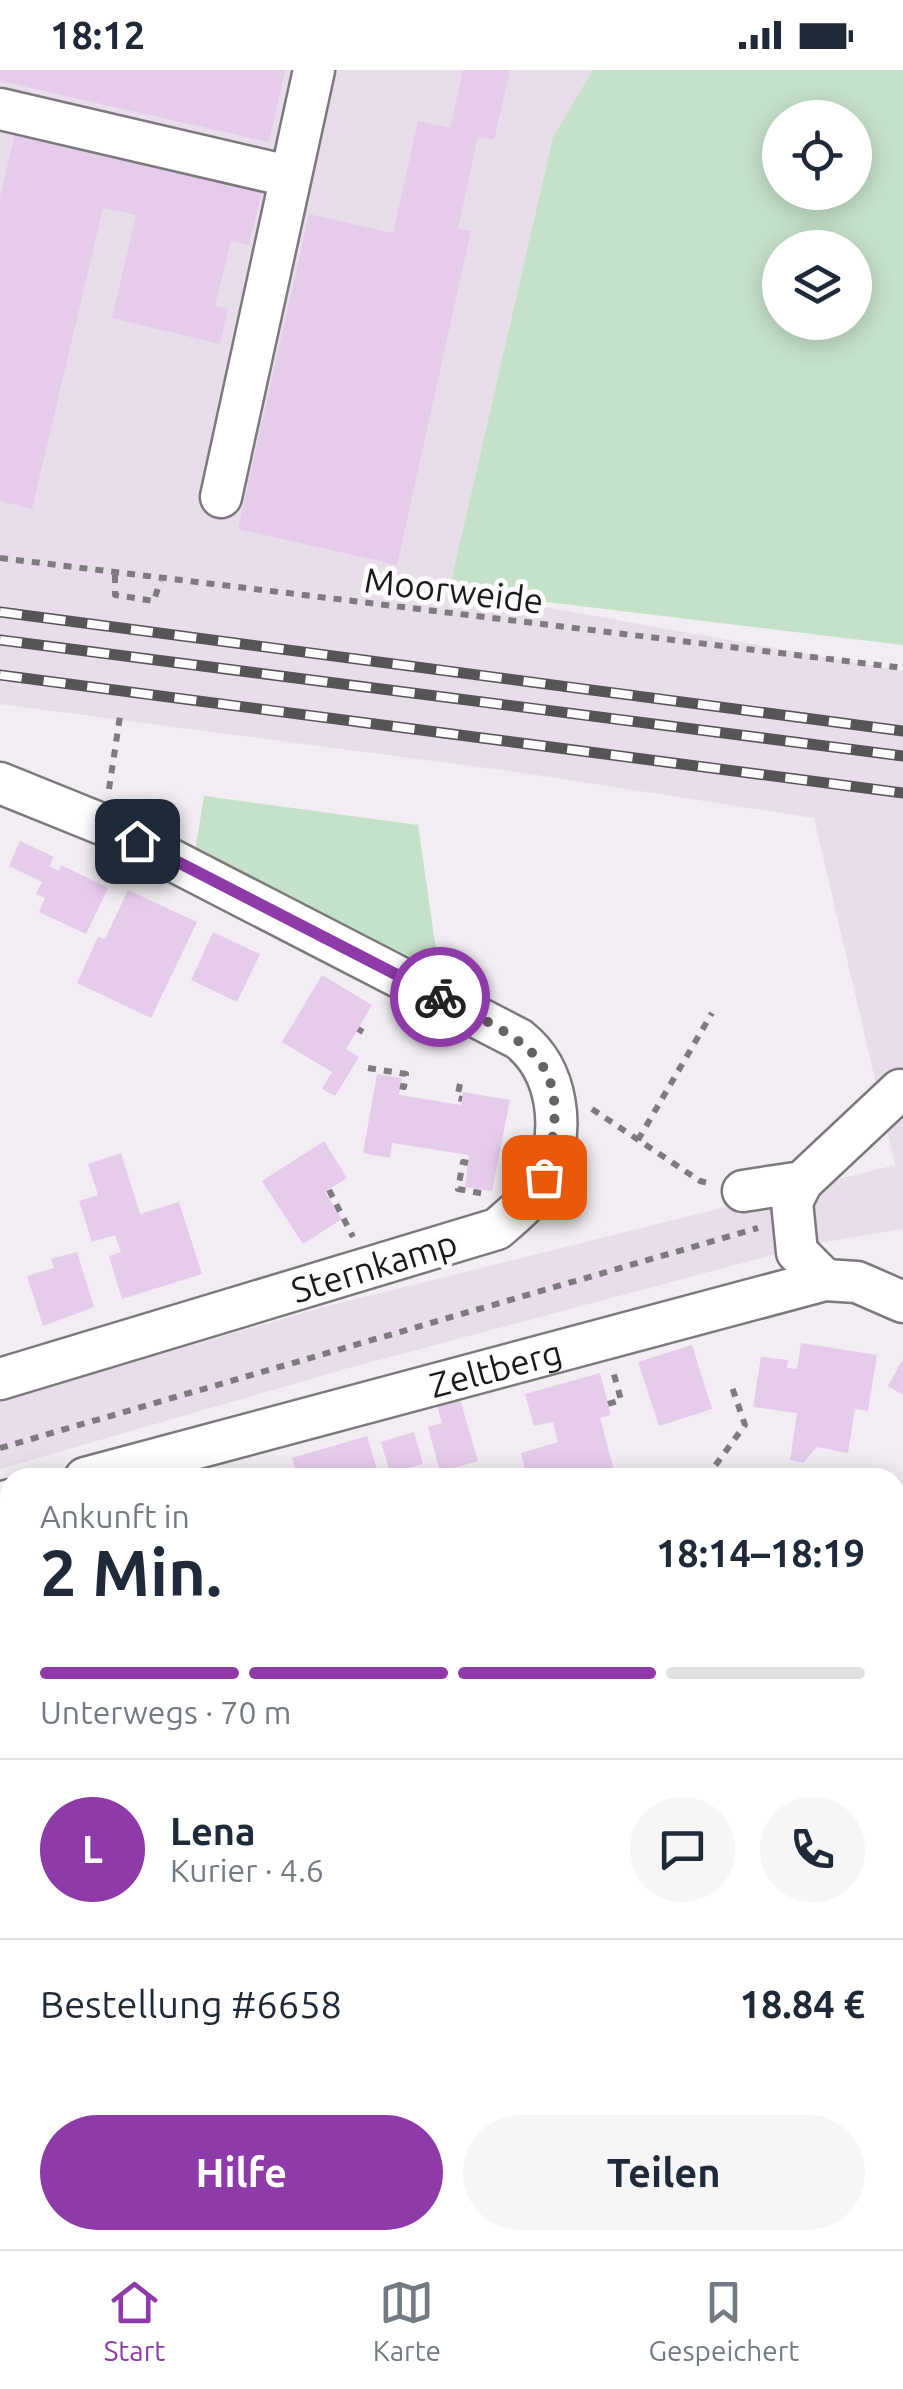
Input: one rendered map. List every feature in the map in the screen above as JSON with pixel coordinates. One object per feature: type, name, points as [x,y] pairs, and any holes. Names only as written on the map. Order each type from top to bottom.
[{"type":"street","points":[[221,496],[314,70]]},
{"type":"street","points":[[0,109],[288,176]]},
{"type":"street","points":[[0,783],[104,824],[519,1038],[540,1056],[553,1083]]},
{"type":"street","name":"Sternkamp","points":[[0,1378],[497,1229],[524,1205],[544,1177],[554,1142],[553,1083]]},
{"type":"street","points":[[825,1280],[797,1252],[792,1202],[802,1182],[900,1090]]},
{"type":"street","points":[[743,1191],[802,1182]]},
{"type":"street","name":"Zeltberg","points":[[122,1468],[825,1280],[892,1295]]},
{"type":"path","name":"Moorweide","points":[[0,558],[115,576],[903,668]]},
{"type":"path","points":[[115,576],[116,596],[154,601],[160,581]]},
{"type":"path","points":[[112,769],[120,716]]},
{"type":"path","points":[[638,1140],[712,1013]]},
{"type":"path","points":[[368,1068],[406,1074],[404,1087],[400,1086]]},
{"type":"path","points":[[553,1083],[700,1181],[743,1191]]},
{"type":"path","points":[[460,1084],[457,1098],[462,1098]]},
{"type":"path","points":[[329,1190],[346,1218],[364,1269]]},
{"type":"path","points":[[0,1448],[772,1224],[797,1252]]},
{"type":"path","points":[[713,1468],[745,1425],[732,1387]]},
{"type":"shaded area","points":[[0,70],[594,70],[553,137],[449,590],[903,671],[903,1229],[814,1244],[345,1369],[0,1468],[0,1400],[328,1306],[895,1165],[814,818],[517,772],[0,704]]},
{"type":"green space","points":[[593,70],[903,70],[903,645],[449,590],[553,137]]},
{"type":"green space","points":[[204,796],[418,825],[439,971],[195,851]]},
{"type":"building","points":[[0,70],[285,70],[269,142],[0,81]]},
{"type":"building","points":[[463,70],[510,70],[494,140],[478,137],[458,228],[471,231],[397,565],[238,529],[309,214],[393,233],[418,121],[450,128]]},
{"type":"building","points":[[16,129],[263,187],[249,245],[231,241],[215,306],[228,309],[220,344],[112,318],[136,215],[103,208],[32,509],[0,501],[0,197]]},
{"type":"building","points":[[20,841],[54,857],[49,866],[59,871],[61,865],[108,888],[86,934],[39,912],[45,898],[36,894],[42,882],[9,866]]},
{"type":"building","points":[[128,890],[197,922],[151,1018],[77,983],[98,937],[105,939]]},
{"type":"building","points":[[213,932],[260,954],[237,1002],[191,980]]},
{"type":"building","points":[[322,975],[372,1005],[346,1049],[359,1057],[335,1096],[322,1089],[332,1072],[282,1042]]},
{"type":"building","points":[[377,1074],[402,1078],[399,1095],[461,1105],[463,1092],[510,1100],[492,1191],[465,1187],[469,1155],[392,1143],[390,1158],[363,1153]]},
{"type":"building","points":[[324,1141],[347,1178],[325,1192],[342,1219],[303,1244],[262,1181]]},
{"type":"building","points":[[121,1153],[140,1214],[179,1202],[202,1274],[122,1299],[109,1256],[121,1252],[115,1235],[92,1242],[79,1201],[98,1195],[88,1164]]},
{"type":"building","points":[[77,1252],[94,1307],[43,1326],[27,1276],[54,1268],[51,1259]]},
{"type":"building","points":[[801,1343],[877,1355],[868,1411],[855,1409],[848,1453],[817,1447],[803,1463],[790,1460],[797,1413],[753,1407],[761,1357],[788,1360],[787,1368],[797,1369]]},
{"type":"building","points":[[692,1345],[712,1409],[659,1426],[638,1362]]},
{"type":"building","points":[[903,1359],[903,1395],[888,1386]]},
{"type":"building","points":[[600,1373],[611,1415],[600,1418],[613,1468],[525,1468],[521,1453],[558,1442],[553,1422],[534,1426],[525,1394]]},
{"type":"building","points":[[457,1389],[478,1461],[439,1468],[428,1427],[442,1423],[434,1396]]},
{"type":"building","points":[[414,1432],[423,1464],[389,1468],[381,1442]]},
{"type":"building","points":[[367,1436],[376,1468],[295,1468],[292,1458]]},
{"type":"railway","points":[[0,612],[903,731]]},
{"type":"railway","points":[[0,640],[903,756]]},
{"type":"railway","points":[[0,675],[903,793]]},
{"type":"way so far","points":[[440,997],[519,1038],[540,1056],[553,1083],[554,1142],[544,1177]]},
{"type":"route","points":[[137,841],[440,997]]}]
